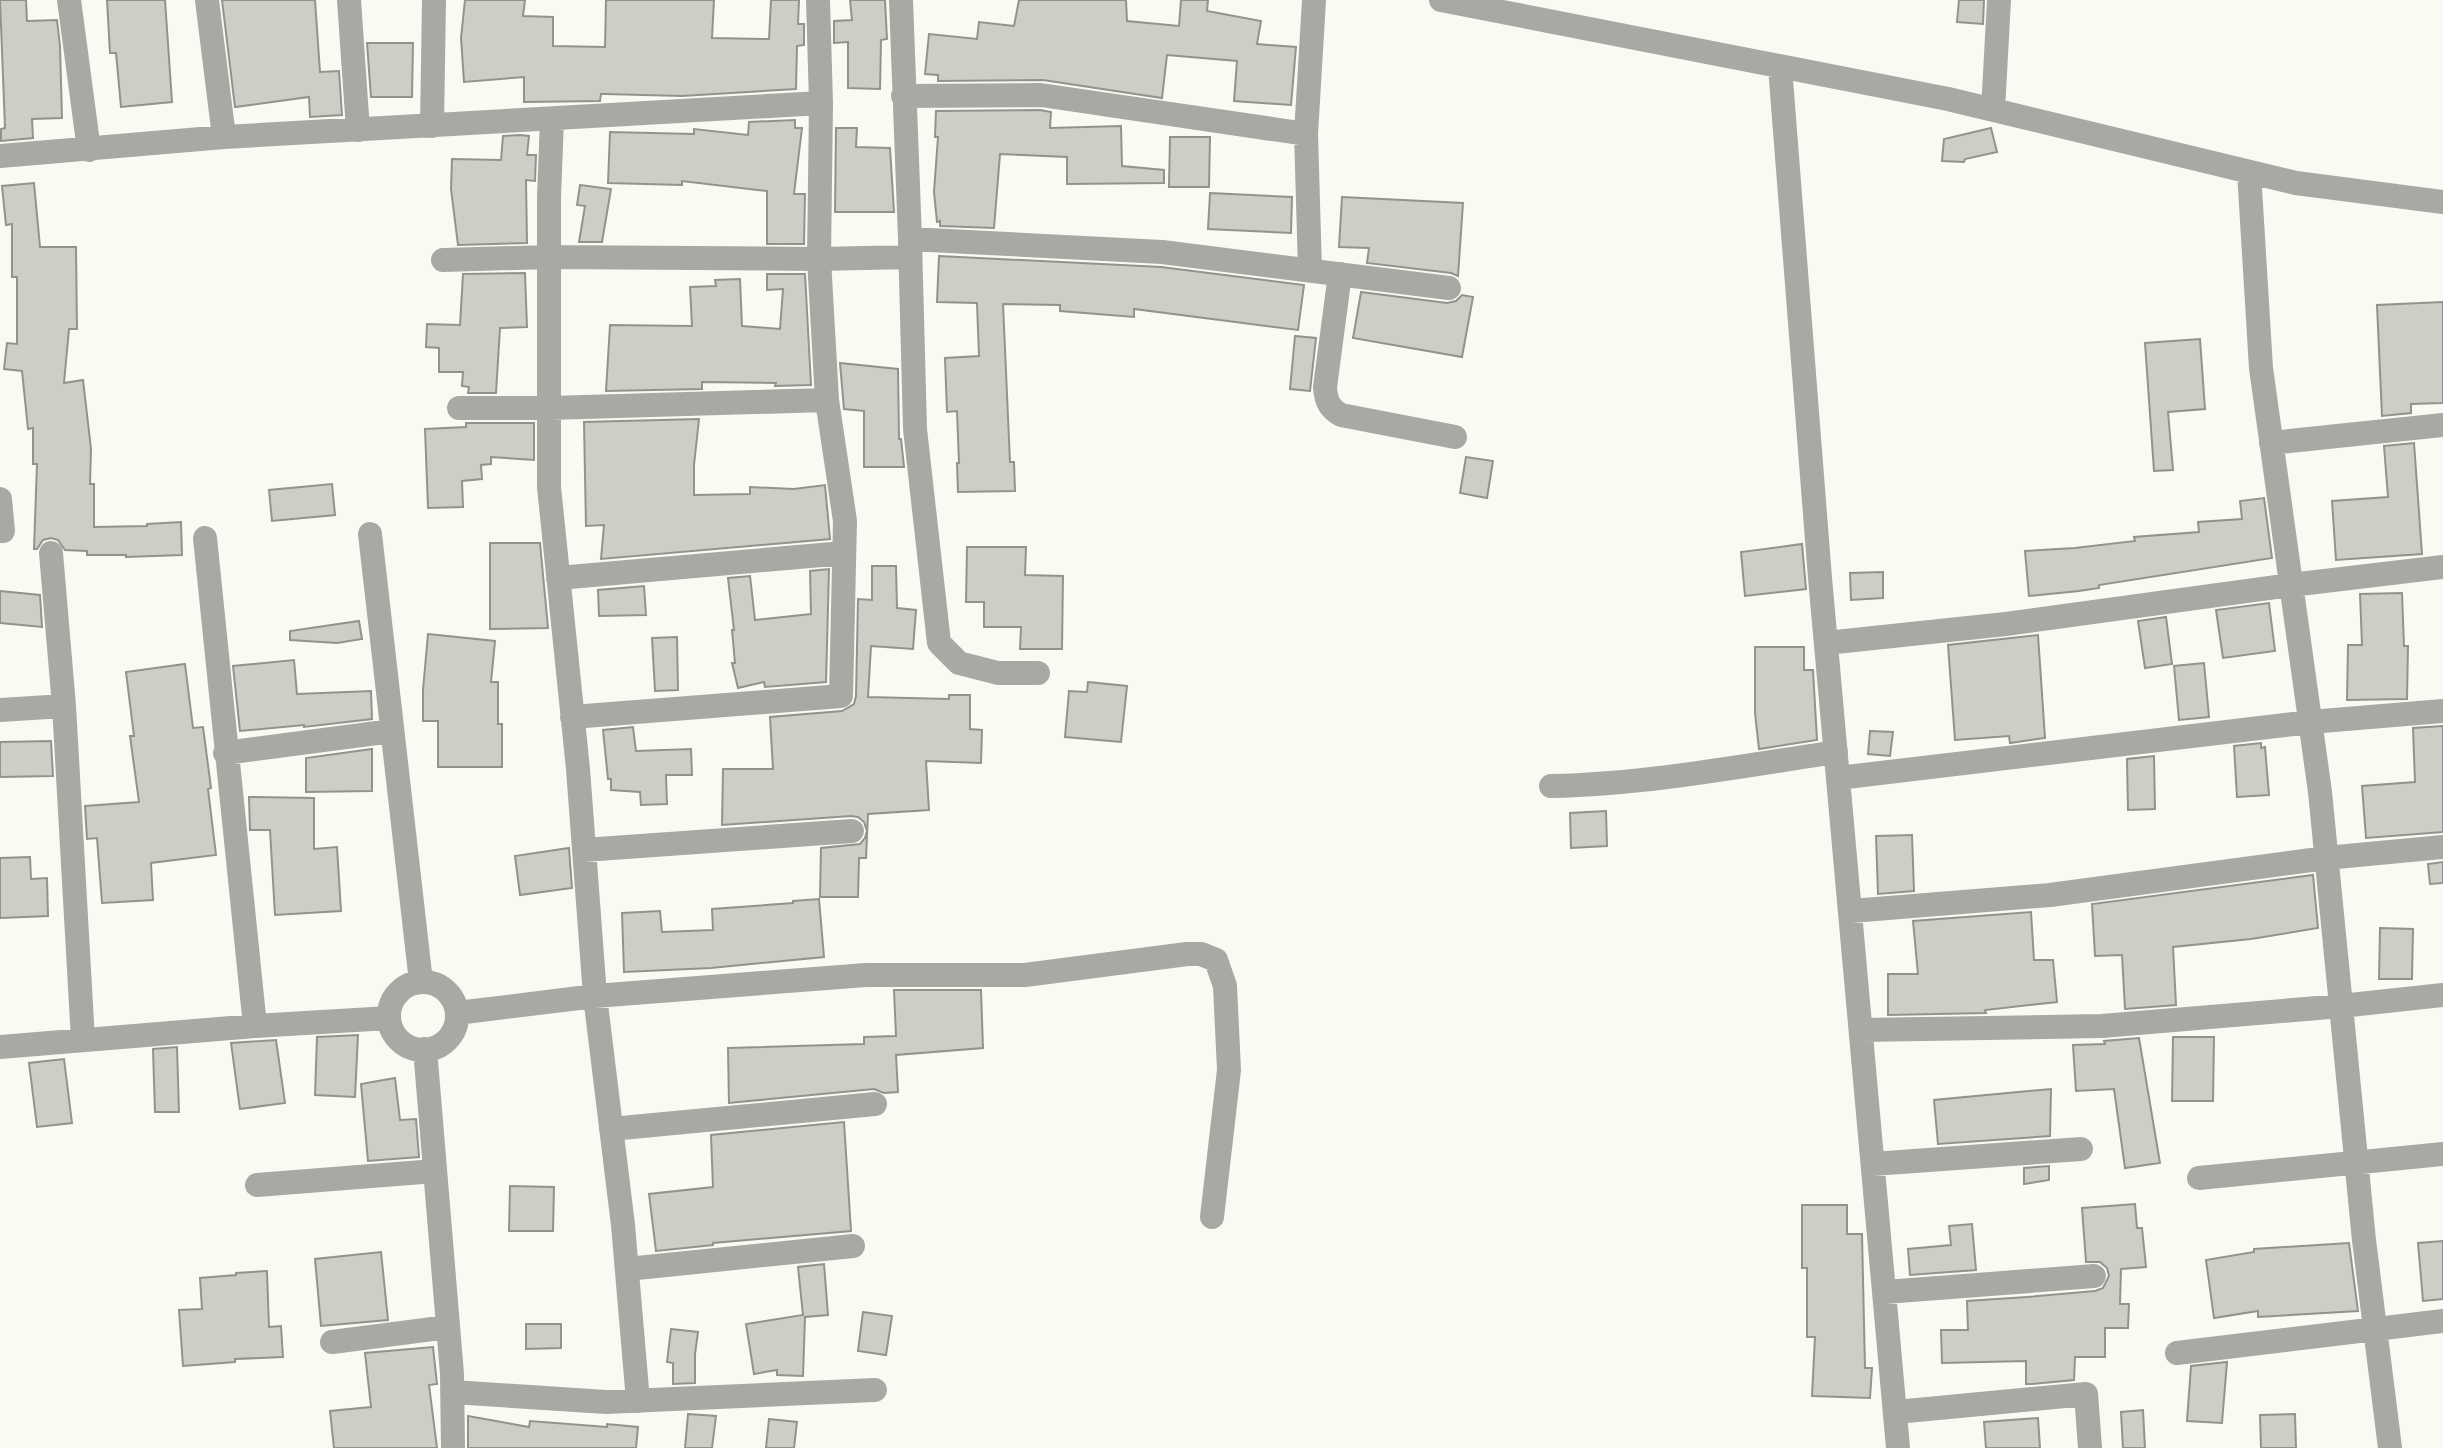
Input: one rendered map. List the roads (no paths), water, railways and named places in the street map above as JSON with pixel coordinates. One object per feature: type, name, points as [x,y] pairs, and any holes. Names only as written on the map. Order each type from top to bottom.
[{"type":"street","points":[[69,0],[89,150]]},
{"type":"street","points":[[207,0],[224,137]]},
{"type":"street","points":[[349,0],[358,130]]},
{"type":"street","points":[[432,126],[434,0]]},
{"type":"street","points":[[572,717],[841,696],[845,521],[827,400],[819,259],[821,103],[818,0]]},
{"type":"street","points":[[901,0],[915,429],[939,643],[959,663],[998,673],[1038,673]]},
{"type":"street","points":[[1310,270],[1306,134],[1314,0]]},
{"type":"street","points":[[1441,0],[1993,110],[2296,183],[2443,202]]},
{"type":"street","points":[[1993,110],[1999,0]]},
{"type":"street","points":[[1780,67],[1826,643],[1898,1448]]},
{"type":"street","points":[[903,96],[1041,95],[1306,134]]},
{"type":"street","points":[[0,156],[224,137],[821,103]]},
{"type":"street","points":[[552,119],[549,487],[595,996],[627,1269],[638,1401]]},
{"type":"street","points":[[2249,172],[2261,368],[2310,722],[2390,1448]]},
{"type":"street","points":[[443,260],[549,257],[819,259],[910,248],[1162,252],[1449,288]]},
{"type":"street","points":[[1340,274],[1325,387],[1326,400],[1332,409],[1341,415],[1455,437]]},
{"type":"street","points":[[459,408],[827,400]]},
{"type":"street","points":[[2271,443],[2443,425]]},
{"type":"street","points":[[0,499],[3,531]]},
{"type":"street","points":[[370,534],[421,982]]},
{"type":"street","points":[[205,538],[255,1026]]},
{"type":"street","points":[[51,553],[64,706],[83,1040]]},
{"type":"street","points":[[558,578],[844,553]]},
{"type":"street","points":[[1826,643],[2006,624],[2443,567]]},
{"type":"street","points":[[0,710],[64,706]]},
{"type":"street","points":[[1838,778],[2310,722],[2443,711]]},
{"type":"street","points":[[225,753],[392,731]]},
{"type":"street","points":[[1551,786],[1593,785],[1699,773],[1836,752]]},
{"type":"street","points":[[584,850],[852,831]]},
{"type":"street","points":[[1851,911],[2050,895],[2326,858],[2443,847]]},
{"type":"street","points":[[457,1013],[595,996],[866,975],[1025,975],[1187,954],[1210,956],[1216,960],[1225,986],[1229,1053],[1212,1217]]},
{"type":"street","points":[[421,982],[441,987],[455,1003],[457,1013],[456,1024],[445,1042],[415,1049],[405,1044],[392,1028],[389,1018],[390,1007],[401,990],[421,982]]},
{"type":"street","points":[[1861,1030],[2102,1026],[2443,995]]},
{"type":"street","points":[[0,1047],[389,1018]]},
{"type":"street","points":[[425,1049],[448,1327],[453,1448]]},
{"type":"street","points":[[611,1129],[875,1104]]},
{"type":"street","points":[[1873,1164],[2081,1149]]},
{"type":"street","points":[[2199,1178],[2443,1154]]},
{"type":"street","points":[[257,1185],[435,1171]]},
{"type":"street","points":[[627,1269],[853,1246]]},
{"type":"street","points":[[1885,1292],[2094,1276]]},
{"type":"street","points":[[2177,1353],[2443,1321]]},
{"type":"street","points":[[332,1342],[448,1327]]},
{"type":"street","points":[[452,1392],[606,1402],[875,1390]]},
{"type":"street","points":[[1896,1412],[2086,1394],[2090,1448]]}]
